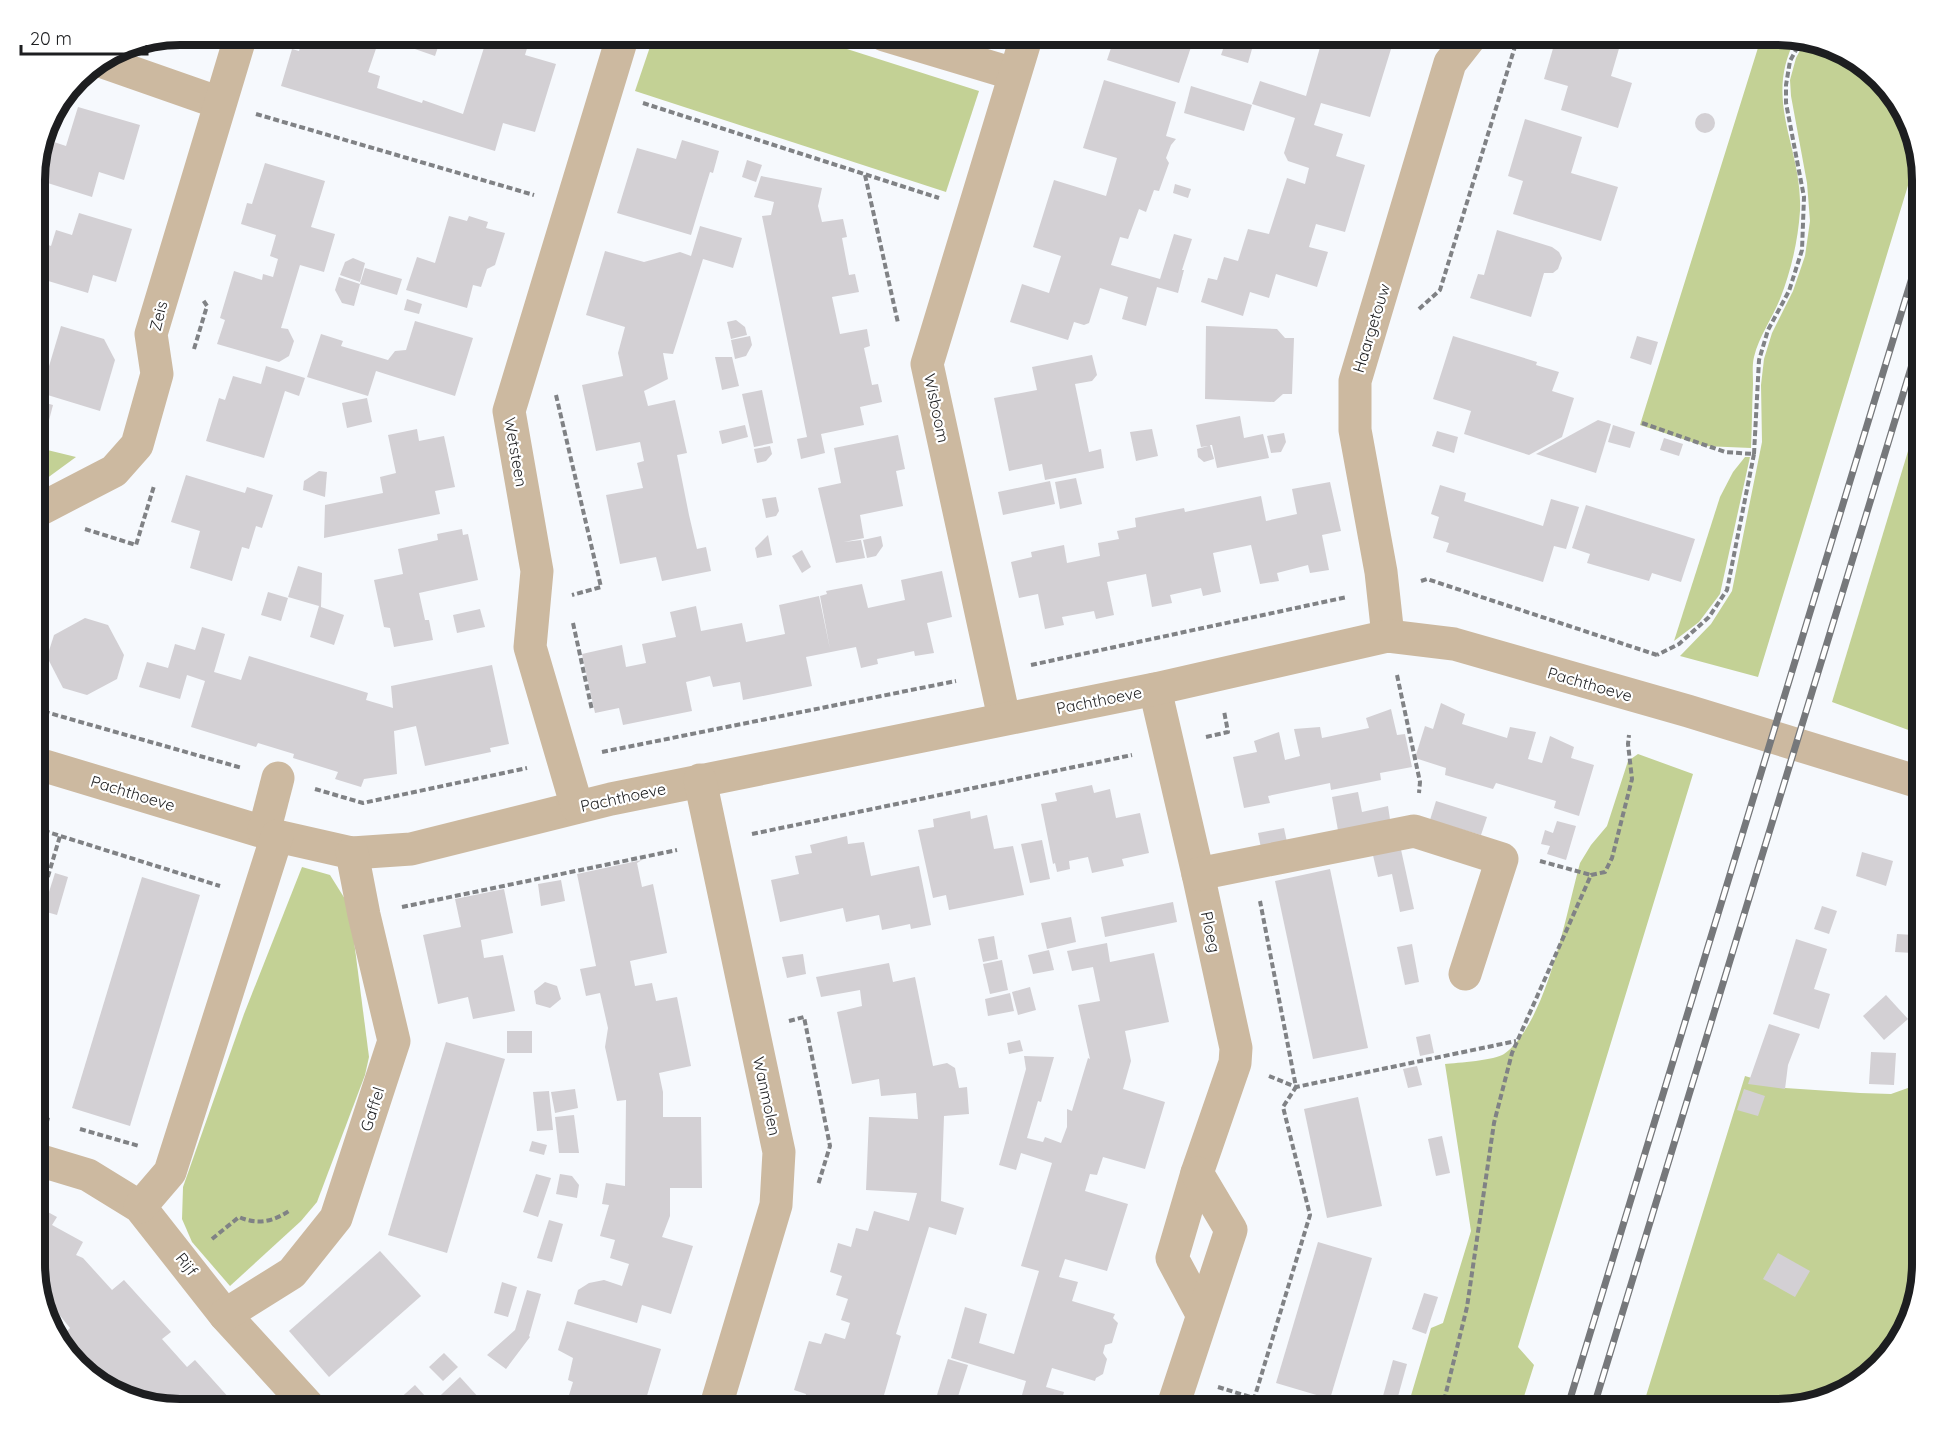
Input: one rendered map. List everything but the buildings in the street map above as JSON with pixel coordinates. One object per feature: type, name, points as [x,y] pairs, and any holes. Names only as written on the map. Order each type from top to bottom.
[{"type":"street","name":"Zeis","points":[[45,507],[114,471],[137,445],[158,374],[151,334],[238,45]]},
{"type":"street","name":"Wetsteen","points":[[577,807],[530,647],[537,571],[509,411],[619,45]]},
{"type":"street","points":[[920,45],[1014,74]]},
{"type":"street","name":"Wisboom","points":[[1004,718],[927,364],[1023,45]]},
{"type":"street","name":"Haargetouw","points":[[1388,636],[1383,590],[1355,430],[1355,381],[1450,63],[1464,45]]},
{"type":"street","points":[[110,65],[220,104]]},
{"type":"street","name":"Pachthoeve","points":[[45,767],[270,834],[352,853],[411,849],[577,807],[700,780],[1155,689],[1388,636],[1454,644],[1699,714],[1912,780]]},
{"type":"street","name":"Ploeg","points":[[1155,689],[1236,1048],[1235,1063],[1197,1173],[1172,1258],[1202,1314]]},
{"type":"street","points":[[140,1207],[170,1172],[175,1157],[257,898],[278,778]]},
{"type":"street","name":"Wanmolen","points":[[700,780],[779,1152],[776,1205],[718,1399]]},
{"type":"street","points":[[1198,874],[1414,831],[1502,859],[1466,974]]},
{"type":"street","name":"Gaffel","points":[[225,1315],[292,1273],[336,1218],[394,1041],[364,915],[352,853]]},
{"type":"street","name":"Rijf","points":[[45,1162],[88,1175],[140,1207],[225,1315],[301,1399]]},
{"type":"street","points":[[1175,1399],[1230,1230],[1197,1173]]},
{"type":"path","points":[[1416,317],[1420,307],[1440,290],[1515,45]]},
{"type":"path","points":[[601,753],[994,673],[1427,579],[1657,655],[1679,644],[1709,617],[1727,590],[1754,454],[1759,360],[1768,330],[1789,291],[1802,250],[1804,197],[1786,103],[1790,61],[1798,47]]},
{"type":"path","points":[[605,91],[974,209]]},
{"type":"path","points":[[220,104],[571,206]]},
{"type":"path","points":[[865,174],[907,362],[927,364]]},
{"type":"path","points":[[534,606],[601,587],[556,394]]},
{"type":"path","points":[[1642,423],[1725,452],[1754,454]]},
{"type":"path","points":[[572,619],[594,719]]},
{"type":"path","points":[[1388,636],[1420,782],[1414,831]]},
{"type":"path","points":[[364,915],[1168,747],[1228,732],[1217,675]]},
{"type":"path","points":[[1502,859],[1526,858],[1591,876],[1605,872],[1612,858],[1632,779],[1628,744],[1636,697]]},
{"type":"path","points":[[45,712],[363,803],[563,760]]},
{"type":"path","points":[[598,741],[611,800]]},
{"type":"path","points":[[45,831],[257,898]]},
{"type":"path","points":[[45,886],[60,836]]},
{"type":"path","points":[[1252,862],[1296,1087],[1283,1107],[1310,1215],[1254,1398]]},
{"type":"path","points":[[1445,1399],[1467,1307],[1494,1123],[1512,1053],[1591,876]]},
{"type":"path","points":[[1235,1063],[1296,1087],[1517,1041]]},
{"type":"path","points":[[45,1119],[56,1122]]},
{"type":"path","points":[[78,1128],[175,1157]]},
{"type":"path","points":[[185,1262],[239,1217],[247,1221],[276,1220],[291,1210]]},
{"type":"path","points":[[1182,1376],[1257,1399]]},
{"type":"green space","points":[[651,45],[834,45],[979,91],[946,192],[635,91]]},
{"type":"green space","points":[[1759,45],[1793,46],[1783,83],[1783,104],[1799,188],[1798,233],[1784,288],[1754,357],[1751,448],[1704,446],[1640,425]]},
{"type":"green space","points":[[1801,48],[1820,52],[1844,63],[1872,85],[1884,98],[1898,121],[1905,137],[1912,174],[1758,677],[1680,656],[1711,624],[1732,591],[1762,442],[1761,385],[1764,359],[1772,333],[1793,291],[1805,256],[1810,221],[1807,183],[1790,80]]},
{"type":"green space","points":[[1912,438],[1912,731],[1832,702]]},
{"type":"green space","points":[[45,449],[76,457],[45,480]]},
{"type":"green space","points":[[1745,457],[1750,457],[1720,594],[1699,622],[1674,641],[1720,497],[1733,472]]},
{"type":"green space","points":[[1638,754],[1693,774],[1518,1347],[1534,1365],[1523,1399],[1410,1399],[1431,1328],[1443,1323],[1471,1231],[1445,1064],[1485,1060],[1504,1054],[1519,1039],[1532,1018],[1553,966],[1580,863],[1607,826],[1628,761]]},
{"type":"green space","points":[[302,867],[330,875],[345,899],[351,918],[369,1057],[365,1075],[317,1202],[301,1221],[230,1286],[192,1242],[182,1219],[183,1187],[244,1014]]},
{"type":"green space","points":[[1745,1076],[1785,1088],[1860,1093],[1891,1094],[1912,1087],[1911,1281],[1905,1307],[1884,1346],[1859,1371],[1844,1381],[1820,1392],[1794,1398],[1645,1399]]},
{"type":"railway","points":[[1570,1399],[1912,278]]},
{"type":"railway","points":[[1596,1399],[1912,365]]}]
